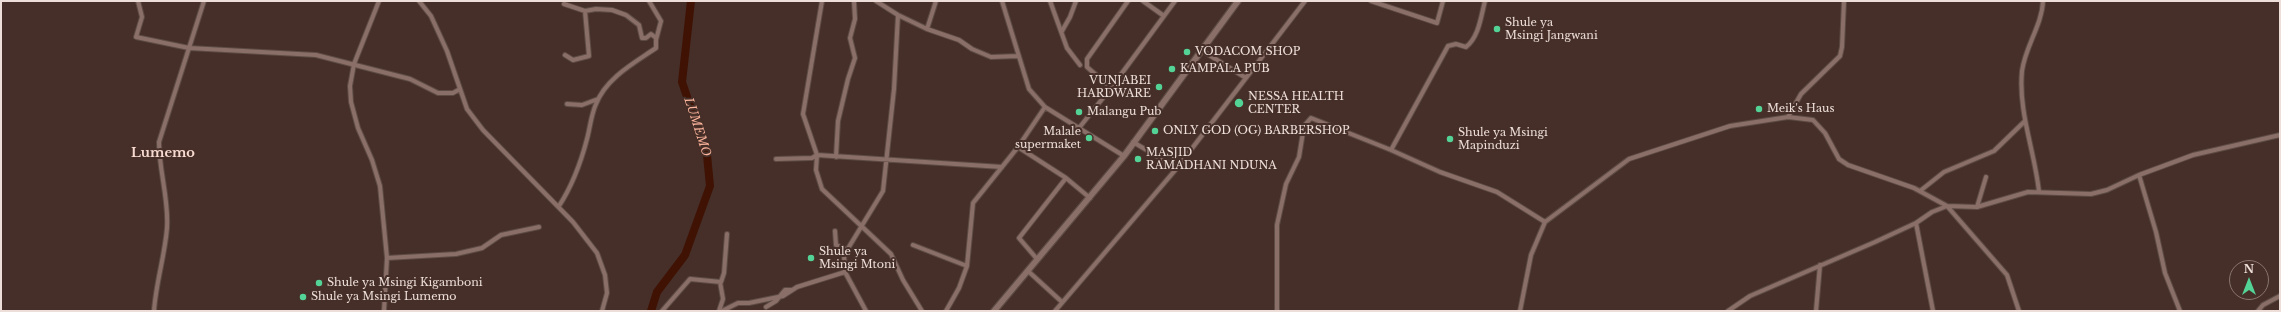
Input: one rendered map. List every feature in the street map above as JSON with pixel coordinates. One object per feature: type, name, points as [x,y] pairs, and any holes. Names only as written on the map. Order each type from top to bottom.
[{"type":"main road","points":[[994,311],[1124,156],[1238,1]]},
{"type":"street","points":[[138,1],[142,17],[136,37],[189,48],[316,56],[354,64],[410,79],[438,93],[453,93],[460,89]]},
{"type":"street","points":[[154,311],[156,285],[167,229],[167,206],[159,158],[159,142],[204,1]]},
{"type":"street","points":[[379,1],[354,64],[350,86],[351,102],[358,128],[372,160],[380,186],[387,258],[384,311]]},
{"type":"street","points":[[419,1],[431,16],[444,44],[467,108],[483,130],[559,206],[597,253],[605,275],[607,293],[602,311]]},
{"type":"street","points":[[559,206],[569,191],[598,99],[622,71],[656,48],[656,38],[661,21],[649,1]]},
{"type":"street","points":[[822,1],[803,114],[817,156],[816,170],[822,189],[863,225],[891,254],[903,280],[922,311]]},
{"type":"street","points":[[836,157],[838,121],[848,79],[855,58],[850,38],[855,19],[854,1]]},
{"type":"street","points":[[876,1],[898,15],[927,29],[959,40],[991,57],[1019,56]]},
{"type":"street","points":[[927,29],[936,1]]},
{"type":"street","points":[[1002,1],[1029,89],[1045,107],[1124,156]]},
{"type":"street","points":[[1050,1],[1067,48],[1080,65]]},
{"type":"street","points":[[1062,31],[1076,1]]},
{"type":"street","points":[[1111,88],[1087,67],[1088,59],[1128,1]]},
{"type":"street","points":[[1143,1],[1164,16]]},
{"type":"street","points":[[1078,128],[1111,88],[1175,1]]},
{"type":"street","points":[[1055,311],[1177,168],[1304,1]]},
{"type":"street","points":[[1371,1],[1437,23],[1443,1]]},
{"type":"street","points":[[1391,150],[1448,46],[1456,44],[1466,47],[1471,43],[1477,30],[1485,1]]},
{"type":"street","points":[[1788,117],[1801,94],[1840,56],[1842,47],[1844,1]]},
{"type":"street","points":[[2039,192],[2037,172],[2026,121],[2022,70],[2043,1]]},
{"type":"street","points":[[564,4],[585,11],[601,9],[626,15],[639,25],[642,38],[646,38],[651,34],[656,38]]},
{"type":"street","points":[[565,55],[574,60],[589,56],[585,11]]},
{"type":"street","points":[[866,311],[845,272],[844,255],[883,191],[894,89],[898,15]]},
{"type":"street","points":[[1201,50],[1246,78]]},
{"type":"street","points":[[567,104],[582,105],[598,99]]},
{"type":"street","points":[[946,311],[959,288],[967,266],[973,202],[1018,147],[1045,107]]},
{"type":"street","points":[[1520,311],[1532,255],[1545,222],[1629,159],[1730,126],[1788,117],[1813,120],[1825,133],[1839,159],[1848,165],[1920,190],[1947,206],[2007,275],[2019,311]]},
{"type":"street","points":[[1277,311],[1278,225],[1286,184],[1299,157],[1304,126],[1311,118],[1317,119],[1440,172],[1497,192],[1545,222]]},
{"type":"street","points":[[1920,190],[1944,172],[1994,151],[2026,121]]},
{"type":"street","points":[[1728,311],[1750,296],[1779,285],[1820,265],[1916,223],[1932,212],[1947,206],[1977,207],[2020,193],[2039,192],[2091,194],[2107,190],[2139,175],[2193,156],[2280,135]]},
{"type":"street","points":[[1134,142],[1177,168]]},
{"type":"street","points":[[1018,147],[1066,178],[1090,198]]},
{"type":"street","points":[[776,159],[812,158],[817,156],[1002,167]]},
{"type":"street","points":[[2139,175],[2156,232],[2164,273],[2180,311]]},
{"type":"street","points":[[1977,207],[1986,177]]},
{"type":"street","points":[[1037,259],[1019,238],[1066,178]]},
{"type":"street","points":[[1916,223],[1933,311]]},
{"type":"street","points":[[387,258],[456,254],[482,248],[501,235],[539,226]]},
{"type":"street","points":[[835,231],[836,245],[848,250]]},
{"type":"street","points":[[719,311],[723,299],[720,282],[724,273],[727,234]]},
{"type":"street","points":[[913,246],[967,266]]},
{"type":"street","points":[[1816,311],[1820,265]]},
{"type":"street","points":[[1028,271],[1062,302]]},
{"type":"street","points":[[722,311],[738,303],[750,303],[792,292],[845,272]]},
{"type":"street","points":[[662,311],[690,279],[720,282]]},
{"type":"street","points":[[766,307],[776,301],[779,296]]},
{"type":"street","points":[[2258,311],[2264,305],[2280,296]]},
{"type":"waterway","name":"LUMEMO","points":[[651,311],[657,292],[685,255],[710,186],[707,155],[682,82],[691,1]]},
{"type":"place","name":"Shule ya Msingi Jangwani","points":[[1497,29]]},
{"type":"place","name":"VODACOM SHOP","points":[[1187,52]]},
{"type":"place","name":"KAMPALA PUB","points":[[1172,69]]},
{"type":"place","name":"VUNJABEI HARDWARE","points":[[1159,87]]},
{"type":"place","name":"NESSA HEALTH CENTER","points":[[1239,103]]},
{"type":"place","name":"Meik's Haus","points":[[1759,109]]},
{"type":"place","name":"Malangu Pub","points":[[1079,112]]},
{"type":"place","name":"ONLY GOD (OG) BARBERSHOP","points":[[1155,131]]},
{"type":"place","name":"Malale supermaket","points":[[1089,138]]},
{"type":"place","name":"Shule ya Msingi Mapinduzi","points":[[1450,139]]},
{"type":"place","name":"MASJID RAMADHANI NDUNA","points":[[1138,159]]},
{"type":"place","name":"Shule ya Msingi Mtoni","points":[[811,258]]},
{"type":"place","name":"Shule ya Msingi Kigamboni","points":[[319,283]]},
{"type":"place","name":"Shule ya Msingi Lumemo","points":[[303,297]]},
{"type":"district","name":"Lumemo","points":[[163,153]]}]
